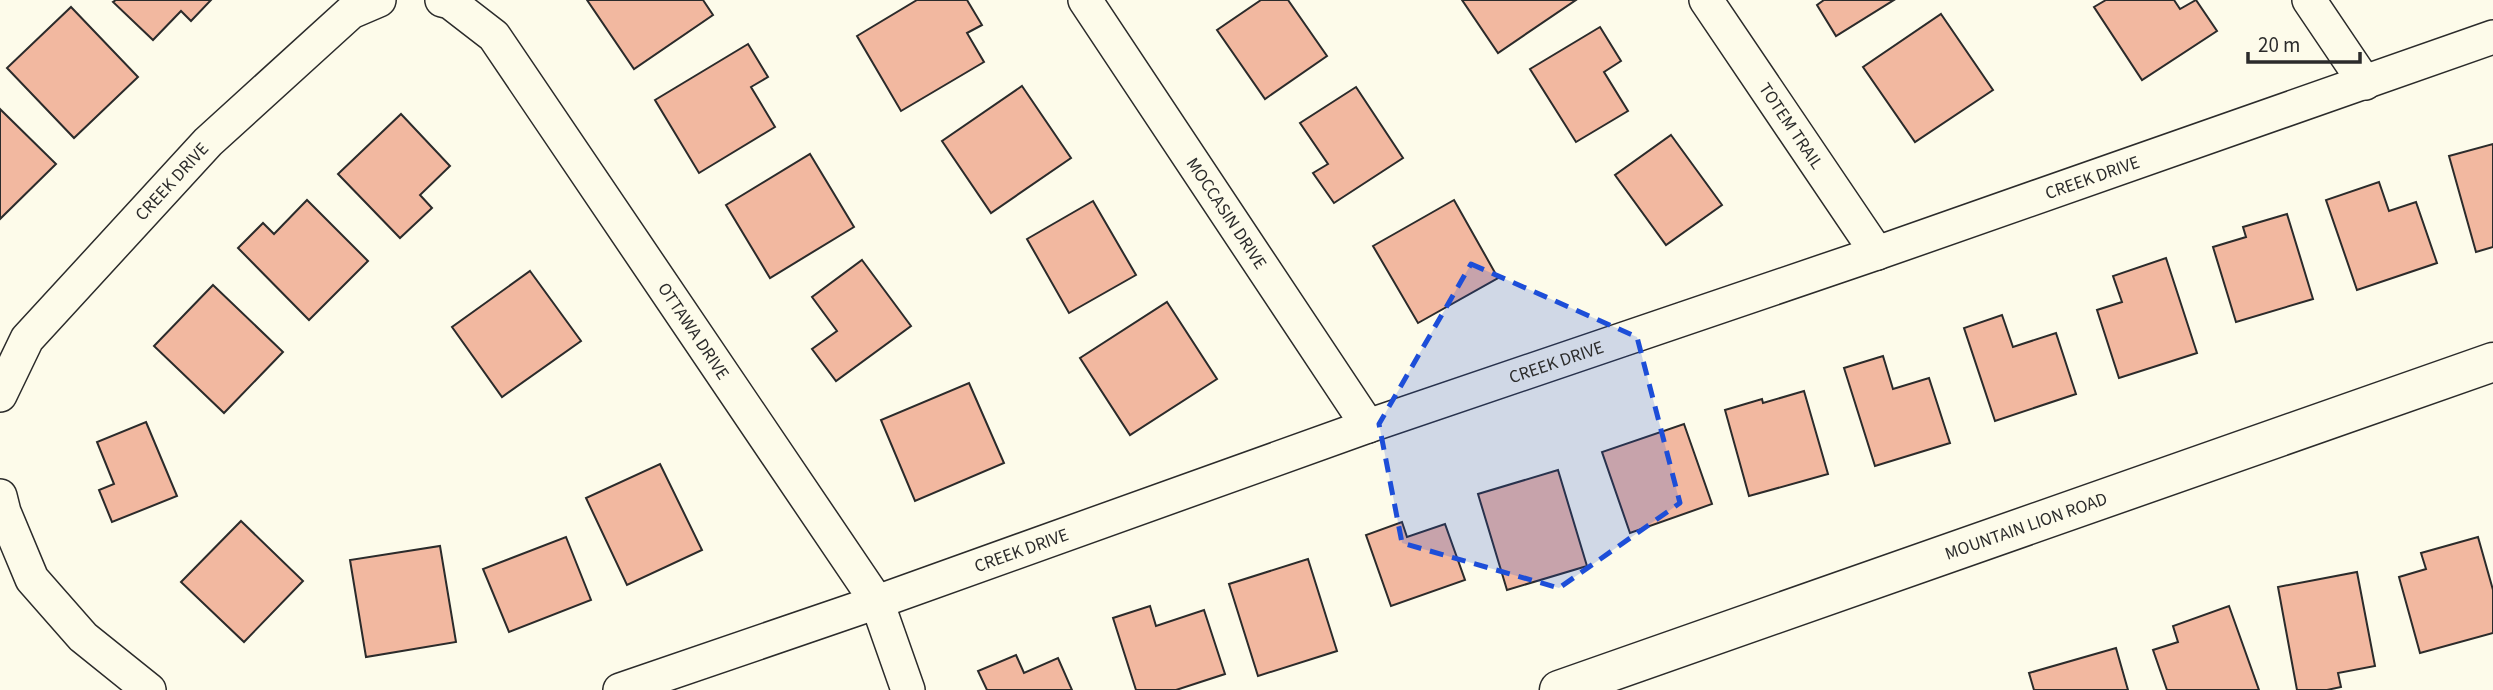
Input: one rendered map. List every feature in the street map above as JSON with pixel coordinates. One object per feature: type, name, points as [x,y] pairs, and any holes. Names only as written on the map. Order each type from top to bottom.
[{"type":"street","name":"CREEK DRIVE","points":[[0,395],[27,339],[208,142],[351,12],[379,0]]},
{"type":"street","name":"OTTAWA DRIVE","points":[[442,0],[450,2],[494,36],[877,602],[908,690]]},
{"type":"street","name":"MOCCASIN DRIVE","points":[[1085,0],[1368,426]]},
{"type":"street","name":"TOTEM TRAIL","points":[[1706,0],[1877,253]]},
{"type":"street","points":[[2309,0],[2365,83]]},
{"type":"street","name":"CREEK DRIVE","points":[[620,690],[877,602],[1368,426],[1877,253],[2493,37]]},
{"type":"street","name":"MOUNTAIN LION ROAD","points":[[1559,690],[2493,362]]},
{"type":"street","points":[[0,496],[32,579],[83,637],[149,690]]},
{"type":"highlighted area","points":[[1471,264],[1637,337],[1680,503],[1559,588],[1402,543],[1379,424]]},
{"type":"building","points":[[211,0],[191,21],[181,11],[153,40],[113,2]]},
{"type":"building","points":[[587,0],[703,0],[713,15],[634,69]]},
{"type":"building","points":[[917,0],[967,0],[982,25],[967,33],[984,62],[901,111],[857,36]]},
{"type":"building","points":[[1261,0],[1288,0],[1327,56],[1265,99],[1217,30]]},
{"type":"building","points":[[1462,0],[1576,0],[1498,53]]},
{"type":"building","points":[[1824,0],[1894,0],[1836,36],[1817,5]]},
{"type":"building","points":[[2106,0],[2174,0],[2180,9],[2196,0],[2217,31],[2142,80],[2094,7]]},
{"type":"building","points":[[71,7],[138,77],[74,138],[7,68]]},
{"type":"building","points":[[1941,14],[1993,90],[1915,142],[1863,67]]},
{"type":"building","points":[[1600,27],[1621,61],[1604,72],[1628,111],[1576,142],[1530,69]]},
{"type":"building","points":[[748,44],[768,77],[751,87],[775,127],[699,173],[655,100]]},
{"type":"building","points":[[1022,86],[1071,158],[991,213],[942,141]]},
{"type":"building","points":[[1356,87],[1403,158],[1334,203],[1313,173],[1328,164],[1300,123]]},
{"type":"building","points":[[0,109],[56,164],[0,219]]},
{"type":"building","points":[[401,114],[450,166],[420,195],[432,208],[400,238],[338,174]]},
{"type":"building","points":[[1671,135],[1722,205],[1666,245],[1615,175]]},
{"type":"building","points":[[2493,144],[2493,247],[2476,252],[2449,156]]},
{"type":"building","points":[[810,154],[854,227],[770,278],[726,205]]},
{"type":"building","points":[[2379,182],[2389,211],[2416,202],[2437,263],[2357,290],[2326,200]]},
{"type":"building","points":[[307,200],[368,261],[309,320],[238,248],[263,223],[274,234]]},
{"type":"building","points":[[1454,200],[1498,278],[1418,323],[1373,246]]},
{"type":"building","points":[[1093,201],[1136,275],[1069,313],[1027,239]]},
{"type":"building","points":[[2287,214],[2313,299],[2236,322],[2213,247],[2246,237],[2243,227]]},
{"type":"building","points":[[2166,258],[2197,353],[2119,378],[2097,310],[2122,302],[2113,276]]},
{"type":"building","points":[[862,260],[911,326],[836,381],[812,349],[837,331],[812,297]]},
{"type":"building","points":[[530,271],[581,341],[502,397],[452,327]]},
{"type":"building","points":[[213,285],[283,352],[224,413],[154,346]]},
{"type":"building","points":[[1167,302],[1217,379],[1130,435],[1080,358]]},
{"type":"building","points":[[2002,315],[2013,347],[2056,333],[2076,394],[1995,421],[1964,328]]},
{"type":"building","points":[[1883,356],[1893,389],[1929,378],[1950,443],[1875,466],[1844,368]]},
{"type":"building","points":[[969,383],[1004,463],[915,501],[881,420]]},
{"type":"building","points":[[1804,391],[1828,474],[1749,496],[1725,410]]},
{"type":"building","points":[[146,422],[177,496],[112,522],[99,490],[114,484],[97,442]]},
{"type":"building","points":[[1684,424],[1712,504],[1630,533],[1602,452]]},
{"type":"building","points":[[660,464],[702,550],[627,585],[586,498]]},
{"type":"building","points":[[1558,470],[1587,566],[1507,590],[1478,494]]},
{"type":"building","points":[[241,521],[303,581],[244,642],[181,582]]},
{"type":"building","points":[[1402,522],[1407,537],[1445,524],[1465,580],[1391,606],[1366,535]]},
{"type":"building","points":[[566,537],[591,600],[509,632],[483,569]]},
{"type":"building","points":[[2478,537],[2493,590],[2493,633],[2420,653],[2399,577],[2426,569],[2421,553]]},
{"type":"building","points":[[440,546],[456,642],[366,657],[350,560]]},
{"type":"building","points":[[1308,559],[1337,651],[1258,676],[1229,584]]},
{"type":"building","points":[[2357,572],[2375,666],[2338,673],[2341,687],[2297,690],[2278,587]]},
{"type":"building","points":[[1150,606],[1156,626],[1204,610],[1225,674],[1176,690],[1136,690],[1113,618]]},
{"type":"building","points":[[2229,606],[2259,690],[2167,690],[2153,650],[2178,642],[2173,626]]},
{"type":"building","points":[[2116,648],[2128,690],[2034,690],[2029,673]]},
{"type":"building","points":[[1016,655],[1024,673],[1058,658],[1072,690],[987,690],[978,671]]}]
